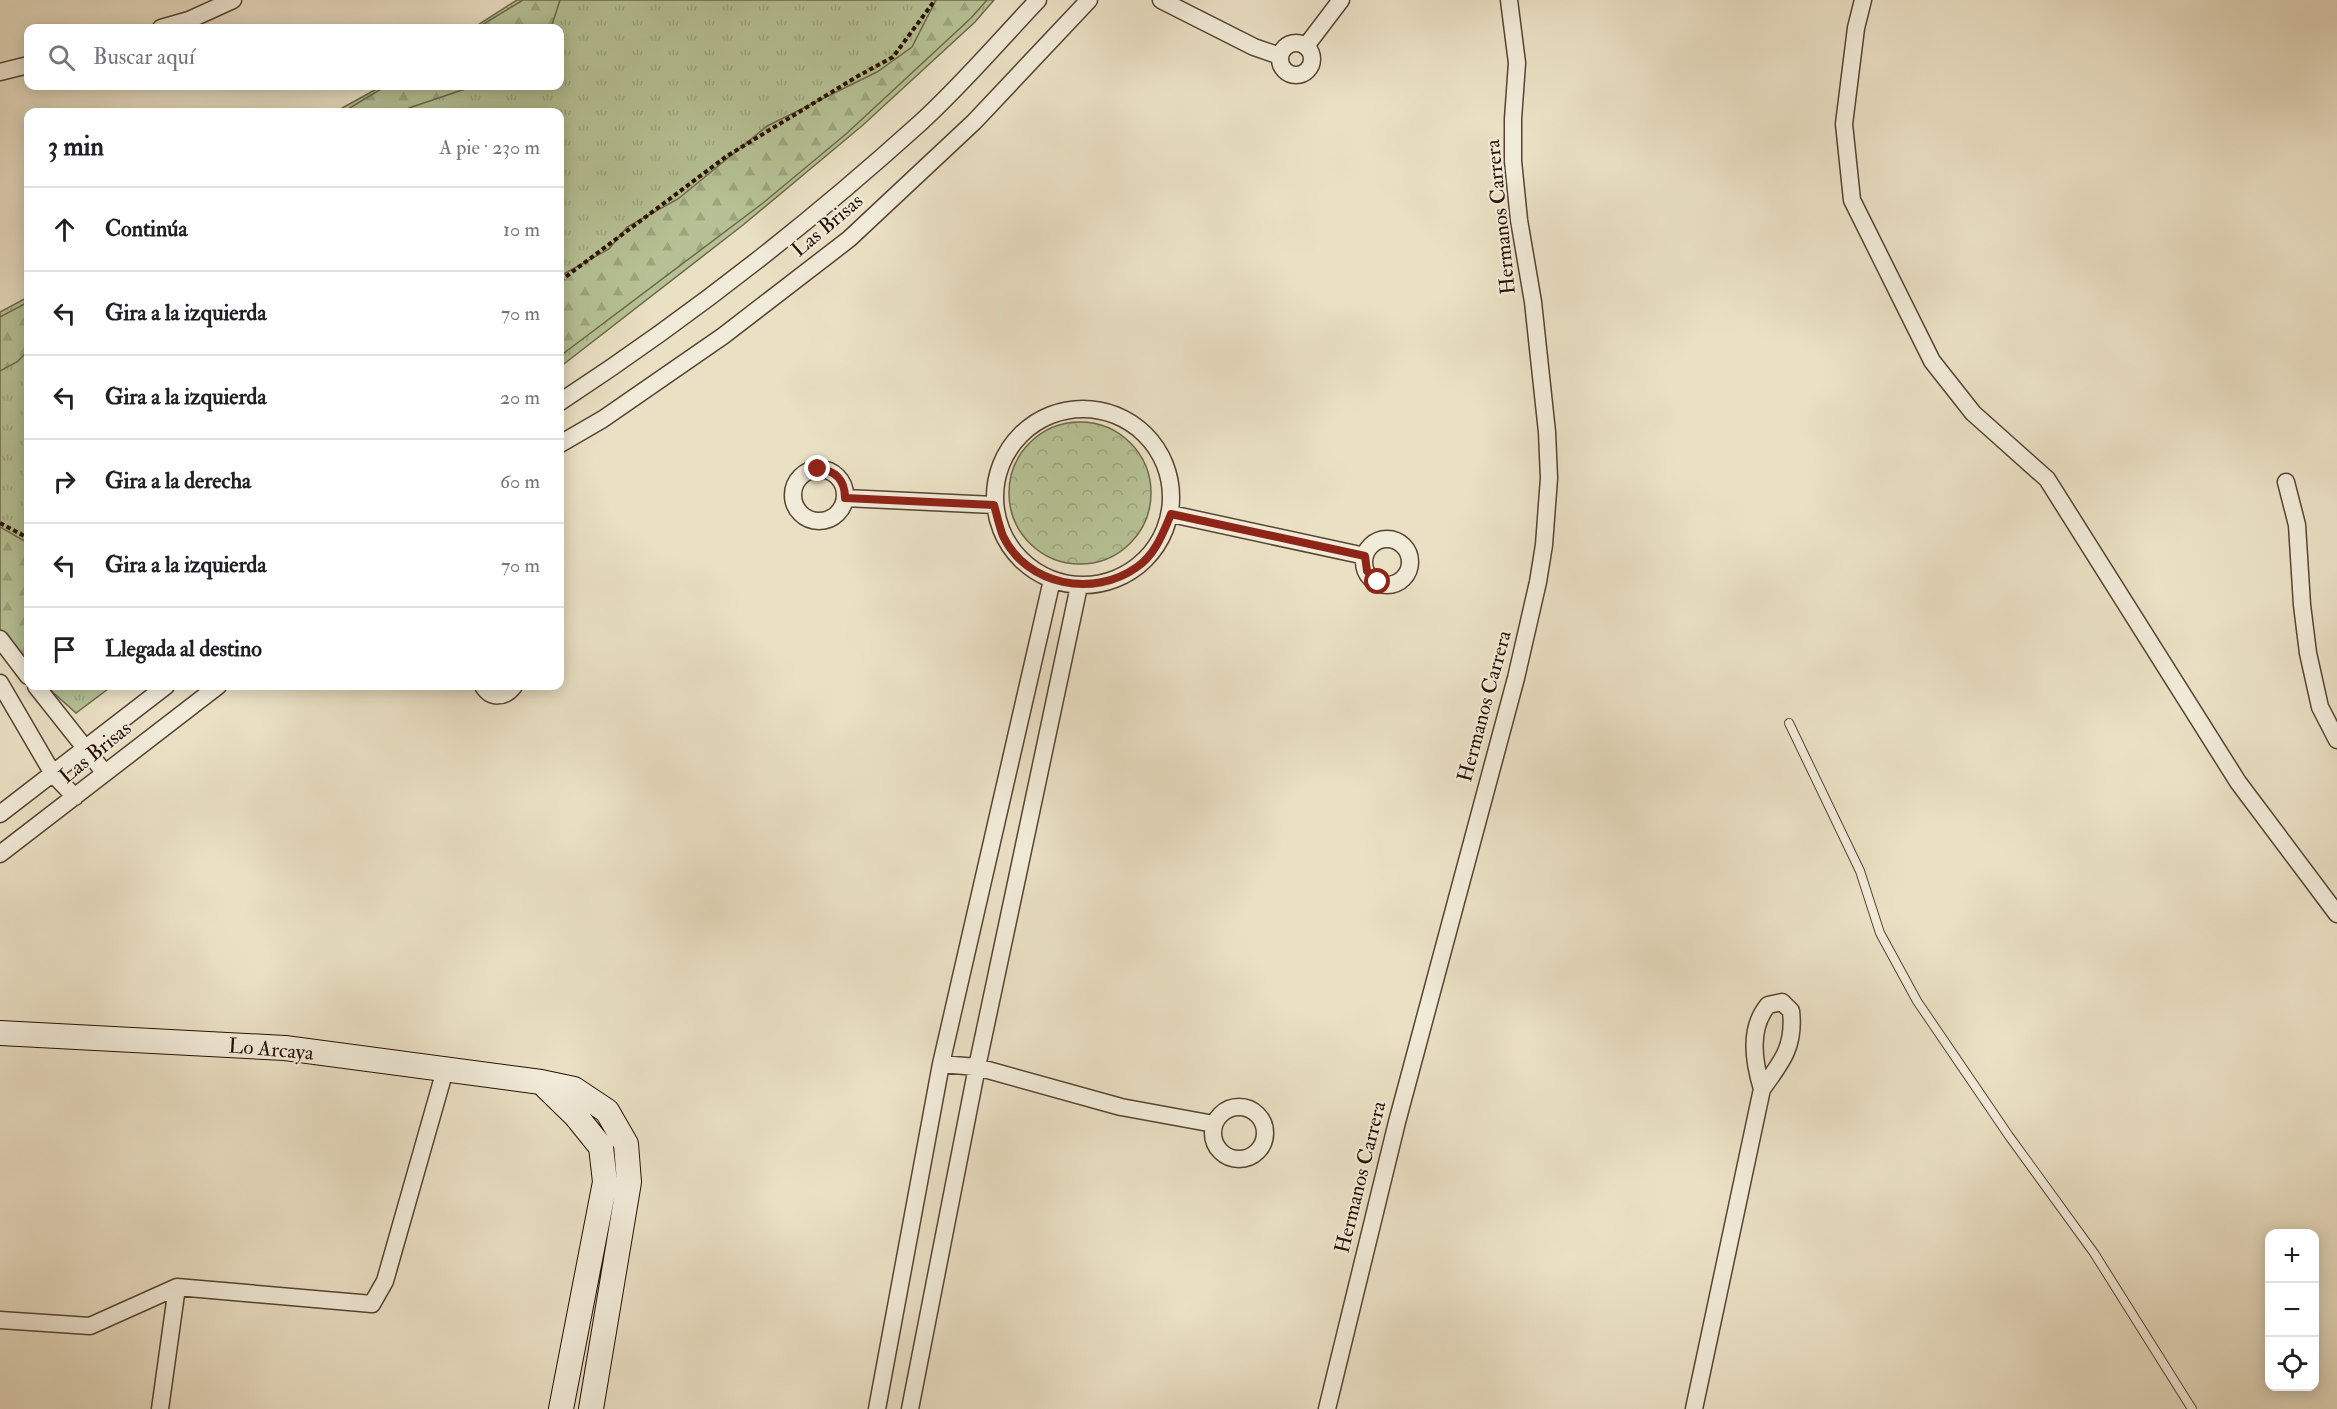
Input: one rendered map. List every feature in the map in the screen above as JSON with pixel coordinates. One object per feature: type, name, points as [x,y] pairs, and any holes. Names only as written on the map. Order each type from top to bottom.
[{"type":"street","points":[[175,24],[233,0]]},
{"type":"street","name":"Las Brisas","points":[[564,399],[627,358],[762,258],[920,123],[1038,0]]},
{"type":"street","name":"Las Brisas","points":[[564,442],[603,419],[723,336],[849,239],[974,122],[1089,0]]},
{"type":"street","points":[[1161,0],[1254,47],[1280,56]]},
{"type":"street","points":[[1306,46],[1341,0]]},
{"type":"street","name":"Hermanos Carrera","points":[[1327,1409],[1396,1122],[1516,678],[1544,545],[1549,478],[1548,440],[1533,302],[1519,220],[1513,161],[1517,63],[1509,0]]},
{"type":"street","points":[[1863,0],[1856,28],[1844,124],[1852,200],[1932,361],[1973,412],[2048,479],[2238,782],[2337,914]]},
{"type":"street","points":[[1295,43],[1306,46],[1310,51],[1311,62],[1307,71],[1301,75],[1287,73],[1283,69],[1280,56],[1283,49],[1295,43]]},
{"type":"street","points":[[0,72],[24,66]]},
{"type":"street","points":[[1088,408],[1117,414],[1143,431],[1162,455],[1172,483],[1171,514],[1159,543],[1138,567],[1110,581],[1079,586],[1052,580],[1023,563],[1003,536],[994,505],[997,474],[1009,447],[1030,425],[1058,412],[1088,408]]},
{"type":"street","points":[[2286,482],[2297,525],[2302,605],[2308,654],[2320,707],[2337,740]]},
{"type":"street","points":[[845,498],[994,505]]},
{"type":"street","points":[[1171,514],[1365,556]]},
{"type":"street","points":[[877,1409],[941,1064],[1052,580]]},
{"type":"street","points":[[910,1409],[977,1067],[1079,586]]},
{"type":"street","points":[[0,639],[24,671]]},
{"type":"street","points":[[0,683],[53,774],[75,797]]},
{"type":"street","points":[[39,690],[104,772]]},
{"type":"street","name":"Las Brisas","points":[[0,814],[161,690]]},
{"type":"street","name":"Las Brisas","points":[[0,854],[213,690]]},
{"type":"street","points":[[486,690],[495,696],[505,695],[510,690]]},
{"type":"street","name":"Lo Arcaya","points":[[0,1033],[285,1048],[541,1082],[574,1089],[607,1111],[626,1144],[629,1182],[591,1409]]},
{"type":"street","points":[[941,1064],[977,1067],[1121,1107],[1214,1124]]},
{"type":"street","points":[[0,1320],[90,1326],[177,1287],[372,1304],[385,1281],[445,1070]]},
{"type":"street","points":[[541,1082],[576,1116],[601,1147],[605,1182],[561,1409]]},
{"type":"street","points":[[1694,1409],[1762,1089]]},
{"type":"street","points":[[160,1409],[177,1287]]},
{"type":"lane","points":[[1789,723],[1860,871],[1880,933],[1917,1001],[2009,1136],[2094,1253],[2192,1409]]},
{"type":"path","points":[[564,278],[727,156],[893,57],[936,0]]},
{"type":"path","points":[[0,523],[24,536]]},
{"type":"green space","points":[[517,0],[994,0],[975,22],[863,125],[743,225],[564,364],[564,108],[342,108],[375,90],[564,90],[564,24],[479,24]]},
{"type":"green space","points":[[523,0],[560,0],[552,24],[484,24]]},
{"type":"green space","points":[[936,0],[987,0],[971,18],[846,134],[763,203],[564,353],[564,274],[609,249],[627,227],[678,199],[767,126],[877,72],[912,47]]},
{"type":"green space","points":[[379,90],[462,90],[409,108],[350,108]]},
{"type":"green space","points":[[24,299],[24,657],[0,625],[0,312]]},
{"type":"green space","points":[[24,304],[24,355],[17,362],[0,371],[0,317]]},
{"type":"green space","points":[[1080,422],[1107,428],[1130,443],[1145,466],[1151,493],[1145,520],[1130,543],[1107,558],[1080,564],[1053,558],[1030,543],[1015,520],[1009,493],[1015,466],[1030,443],[1053,428]]},
{"type":"green space","points":[[0,527],[24,541],[24,660],[0,630]]},
{"type":"green space","points":[[50,690],[107,690],[76,713]]},
{"type":"route","points":[[818,469],[827,470],[842,480],[845,498],[994,505],[1003,536],[1023,563],[1052,580],[1079,586],[1110,581],[1138,567],[1159,543],[1171,514],[1365,556],[1367,571],[1371,578],[1378,582]]}]
